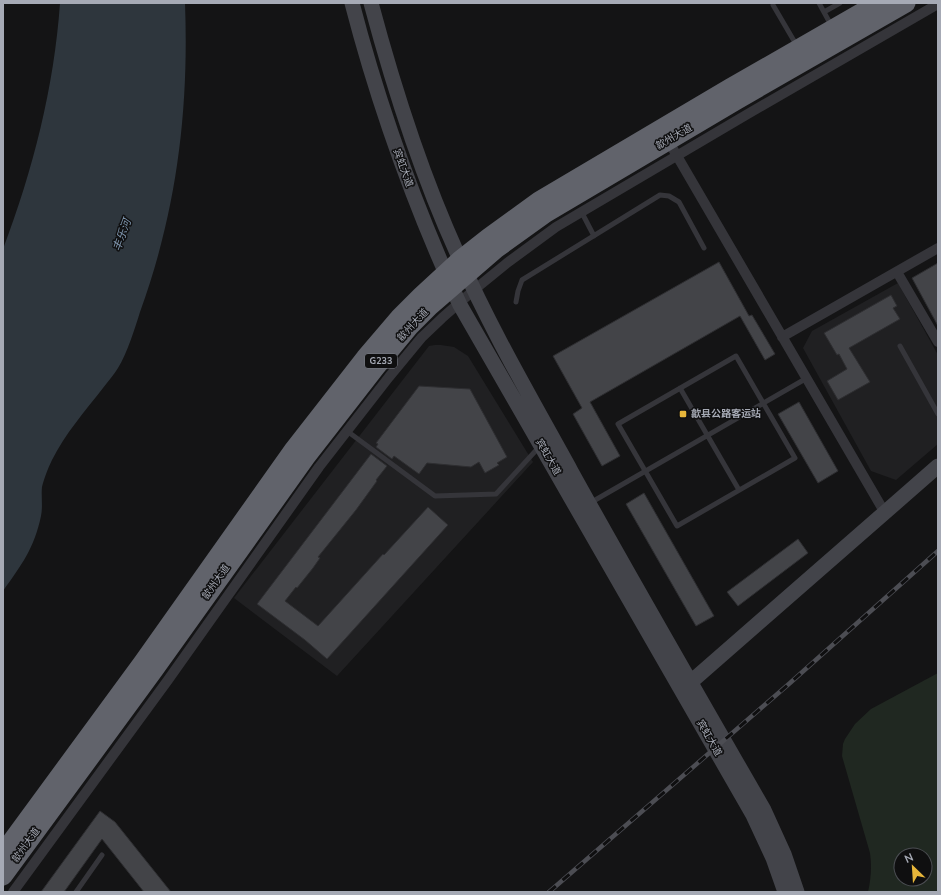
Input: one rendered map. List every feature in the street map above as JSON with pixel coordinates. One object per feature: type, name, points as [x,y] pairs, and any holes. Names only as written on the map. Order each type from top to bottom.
[{"type":"highway","name":"歙州大道","points":[[467,275],[513,220],[559,189],[878,3]]},
{"type":"highway","name":"歙州大道","points":[[3,876],[154,670],[338,414],[410,326],[496,249],[546,213],[672,148],[906,3]]},
{"type":"highway","name":"歙州大道","points":[[3,854],[143,662],[285,461],[332,400],[400,317],[452,287]]},
{"type":"main road","name":"宾虹大道","points":[[352,3],[364,50],[385,117],[411,190],[452,287],[541,445],[686,686],[764,810],[784,854],[797,892]]},
{"type":"main road","name":"宾虹大道","points":[[371,3],[382,45],[428,184],[467,275],[498,338],[590,504],[753,815],[773,858],[785,892]]},
{"type":"main road","points":[[686,686],[938,466]]},
{"type":"street","points":[[467,275],[531,244],[582,211],[672,148],[938,4]]},
{"type":"street","points":[[672,148],[885,513]]},
{"type":"street","points":[[782,337],[938,248]]},
{"type":"street","points":[[897,272],[938,342]]},
{"type":"street","points":[[13,892],[163,686],[310,480],[347,431],[422,338],[452,287]]},
{"type":"lane","points":[[819,3],[833,29]]},
{"type":"lane","points":[[824,12],[840,3]]},
{"type":"lane","points":[[773,5],[798,49]]},
{"type":"lane","points":[[516,302],[522,280],[660,195],[674,198],[679,202],[704,248]]},
{"type":"lane","points":[[582,211],[594,236]]},
{"type":"lane","points":[[900,346],[938,414]]},
{"type":"lane","points":[[736,356],[795,458],[677,526],[618,424],[680,388],[736,356]]},
{"type":"lane","points":[[590,504],[806,378]]},
{"type":"lane","points":[[680,388],[739,490]]},
{"type":"lane","points":[[347,431],[435,496],[496,494],[541,445]]},
{"type":"lane","points":[[76,892],[102,855]]},
{"type":"shaded area","points":[[898,283],[938,355],[938,444],[896,480],[871,471],[803,348],[812,331]]},
{"type":"shaded area","points":[[435,345],[454,347],[468,356],[533,462],[337,676],[234,598],[429,346]]},
{"type":"shaded area","points":[[938,673],[938,892],[868,892],[871,872],[870,853],[842,756],[845,739],[855,724],[871,709]]},
{"type":"water","name":"丰乐河","points":[[60,3],[185,3],[186,43],[182,121],[172,198],[163,236],[153,274],[125,356],[116,371],[82,414],[57,450],[42,487],[42,512],[35,538],[22,564],[3,591],[3,249],[33,159],[53,66]]},
{"type":"building","points":[[719,262],[749,316],[752,315],[775,354],[765,360],[740,316],[590,402],[620,456],[602,466],[573,414],[582,408],[553,356]]},
{"type":"building","points":[[938,263],[938,326],[912,278]]},
{"type":"building","points":[[891,295],[897,306],[893,308],[900,319],[849,348],[870,382],[838,400],[827,381],[847,369],[839,354],[837,355],[824,333]]},
{"type":"building","points":[[419,386],[470,389],[507,457],[497,463],[499,465],[485,473],[479,462],[471,467],[427,463],[419,474],[394,456],[392,459],[376,447],[378,444],[376,443]]},
{"type":"building","points":[[799,402],[838,471],[818,483],[778,414]]},
{"type":"building","points":[[371,454],[387,466],[356,510],[318,557],[320,558],[313,568],[285,601],[318,626],[428,507],[448,525],[327,659],[305,640],[257,604]]},
{"type":"building","points":[[644,493],[714,616],[696,626],[626,504]]},
{"type":"building","points":[[798,539],[808,553],[738,606],[727,592]]},
{"type":"building","points":[[100,811],[115,822],[171,892],[144,892],[102,839],[64,892],[41,892]]},
{"type":"railway","points":[[549,892],[790,683],[938,551]]},
{"type":"place","name":"歙县公路客运站","points":[[683,414]]}]
